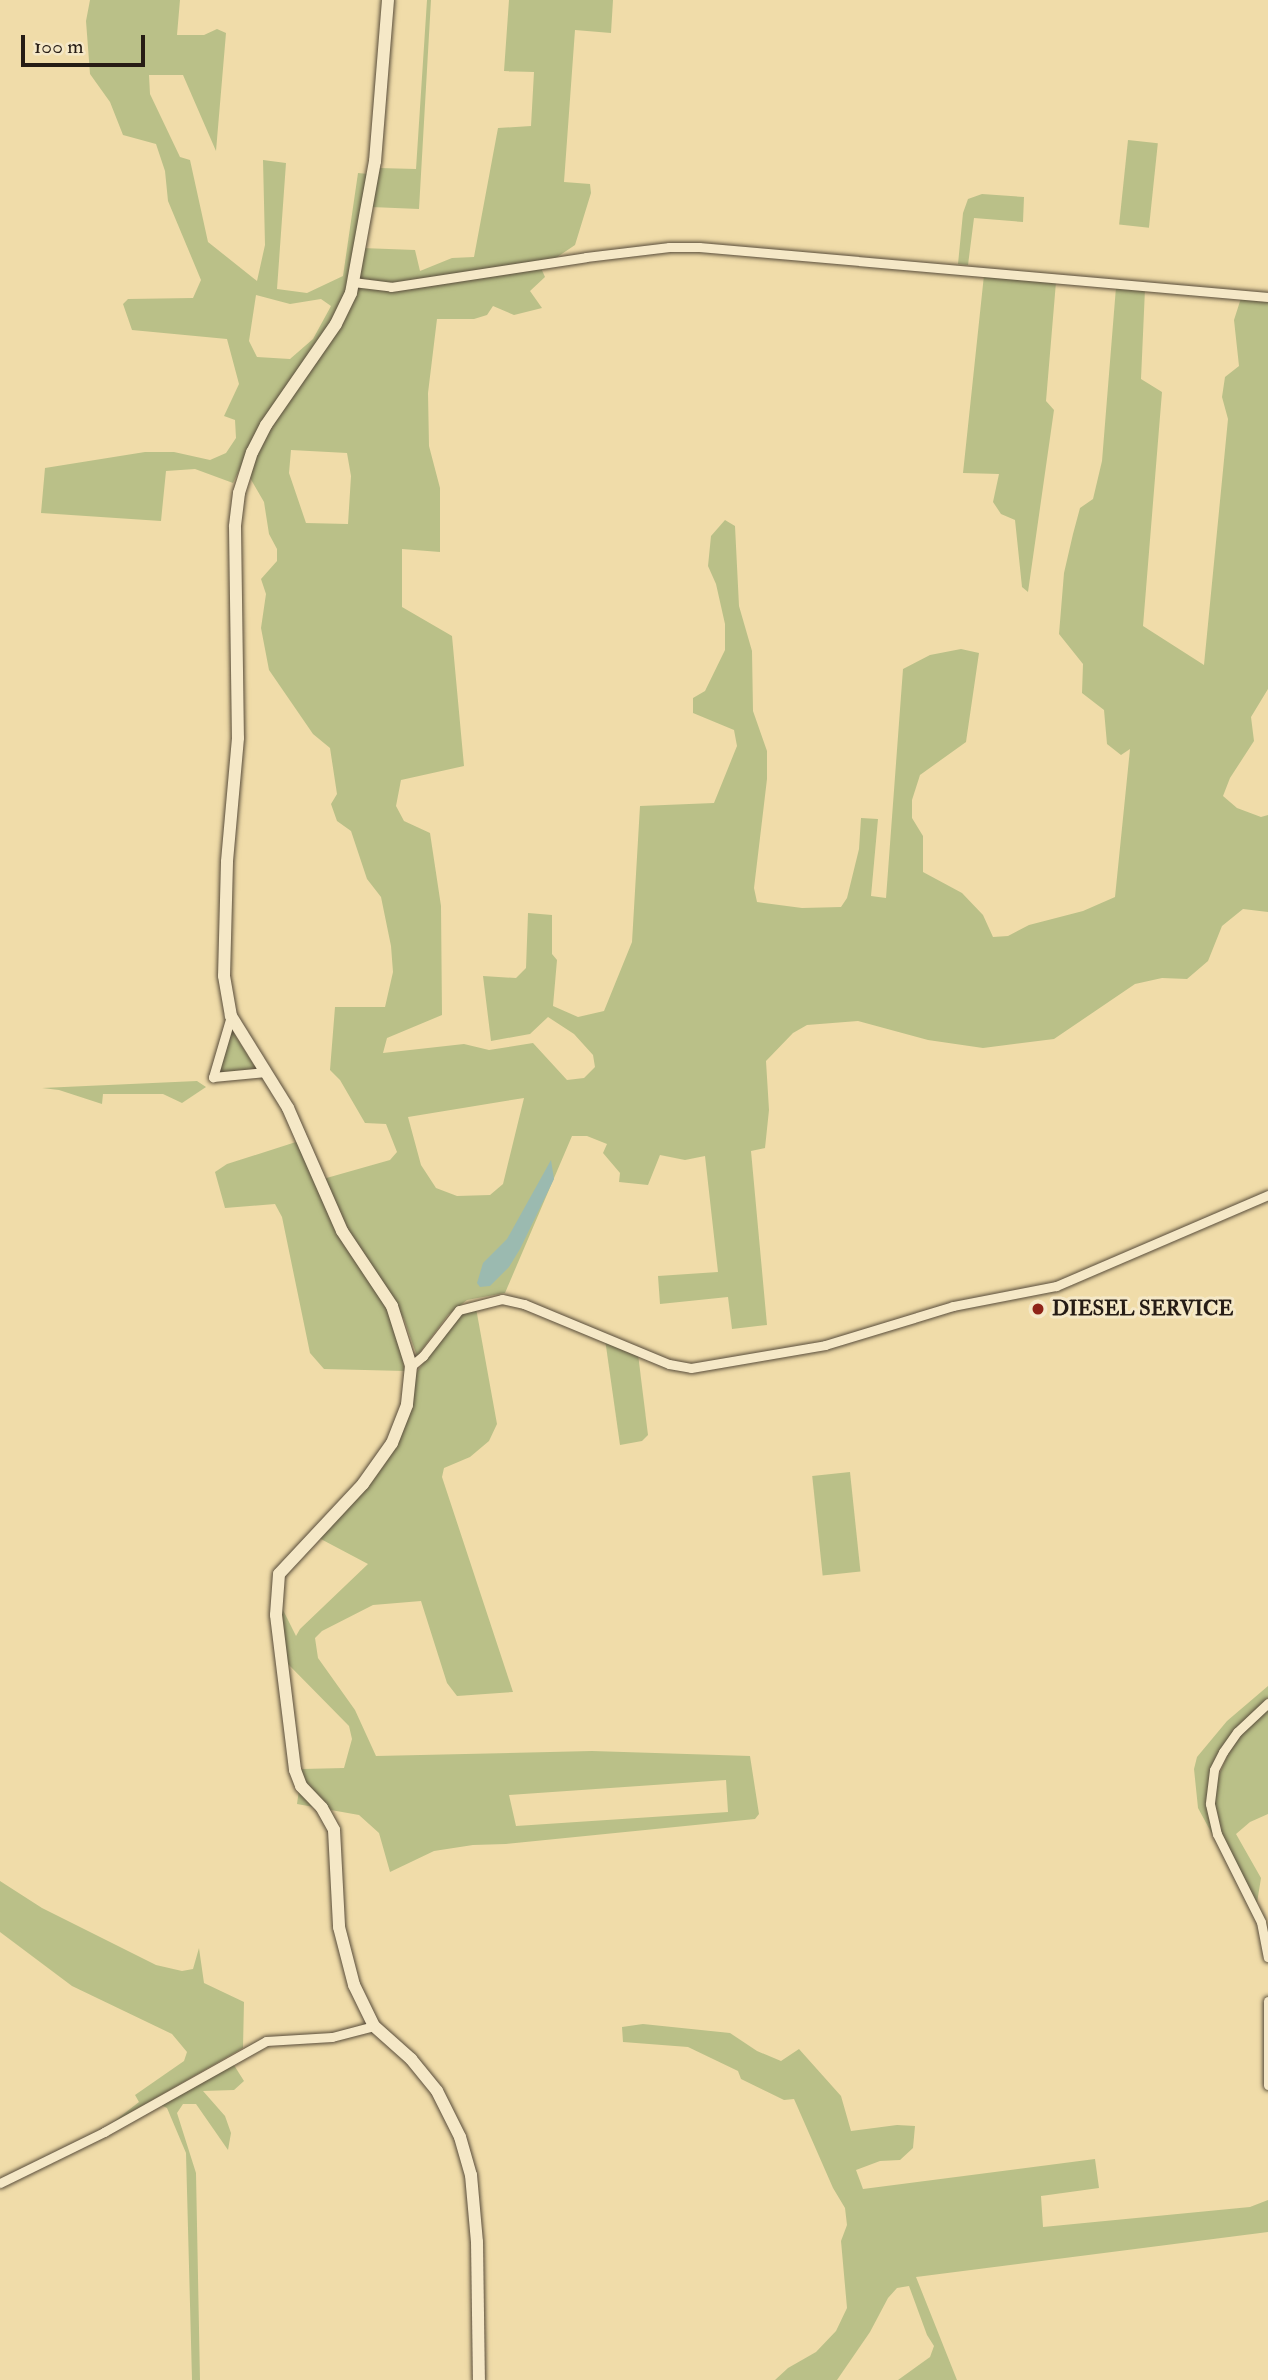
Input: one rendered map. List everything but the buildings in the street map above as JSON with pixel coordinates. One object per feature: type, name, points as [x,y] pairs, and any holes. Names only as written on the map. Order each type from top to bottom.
[{"type":"street","points":[[388,0],[376,161],[353,282],[336,324],[281,401],[252,452],[239,493],[236,527],[237,738],[223,956],[225,993],[232,1016],[298,1128],[342,1231],[392,1306],[411,1366],[407,1405],[384,1457],[363,1484],[283,1568],[276,1580],[276,1589],[295,1770],[301,1786],[322,1808],[334,1830],[337,1911],[342,1943],[354,1985],[374,2026],[430,2079],[453,2121],[466,2157],[476,2216],[479,2380]]},
{"type":"street","points":[[353,282],[391,287],[586,257],[669,247],[699,247],[1268,297]]},
{"type":"street","points":[[232,1016],[213,1077],[266,1072]]},
{"type":"street","points":[[411,1366],[423,1356],[459,1310],[502,1300],[524,1304],[669,1364],[691,1368],[825,1345],[953,1306],[1056,1286],[1268,1195]]},
{"type":"street","points":[[1268,1703],[1237,1732],[1223,1752],[1214,1770],[1210,1804],[1217,1834],[1261,1922],[1268,1957]]},
{"type":"street","points":[[1268,2001],[1268,2085]]},
{"type":"street","points":[[0,2183],[41,2160],[104,2132],[265,2041],[332,2037],[374,2026]]},
{"type":"green space","points":[[90,0],[180,0],[177,35],[204,35],[217,29],[226,33],[216,151],[183,75],[149,75],[150,94],[180,157],[190,160],[208,242],[257,281],[265,245],[263,160],[286,163],[277,289],[307,293],[343,276],[358,173],[368,174],[345,295],[336,316],[259,429],[233,483],[195,469],[166,471],[161,521],[41,513],[45,468],[145,452],[174,452],[210,460],[226,453],[236,438],[235,420],[224,416],[239,384],[227,339],[132,330],[123,304],[128,299],[193,298],[201,280],[168,201],[165,171],[156,144],[123,135],[110,102],[90,74],[86,21]],"holes":[[[256,295],[290,304],[321,299],[331,306],[313,339],[290,359],[257,357],[249,341]]]},
{"type":"green space","points":[[427,0],[431,0],[419,209],[371,207],[379,168],[416,169]]},
{"type":"green space","points":[[509,0],[613,0],[611,33],[575,30],[564,182],[590,184],[591,193],[575,245],[541,268],[545,277],[530,291],[542,308],[514,315],[493,306],[487,315],[474,319],[437,319],[428,393],[429,446],[440,488],[440,552],[402,549],[402,607],[452,636],[464,766],[401,780],[396,806],[404,821],[430,833],[441,906],[442,1015],[387,1038],[383,1053],[464,1044],[489,1050],[533,1043],[567,1080],[584,1078],[595,1067],[593,1055],[574,1034],[548,1017],[530,1034],[491,1041],[483,976],[516,978],[526,968],[528,913],[552,915],[552,954],[557,960],[553,1006],[578,1017],[604,1011],[632,942],[640,806],[714,803],[737,746],[734,730],[693,713],[693,698],[705,691],[725,650],[725,624],[716,584],[708,566],[711,536],[725,520],[735,526],[739,606],[752,651],[753,711],[767,751],[767,779],[754,888],[757,902],[802,908],[841,907],[847,898],[859,849],[861,818],[878,819],[871,896],[886,898],[903,669],[930,655],[961,649],[979,653],[966,742],[920,775],[912,800],[912,818],[923,836],[923,872],[962,893],[983,915],[993,937],[1008,936],[1029,925],[1083,911],[1115,897],[1130,749],[1121,755],[1107,744],[1104,710],[1082,693],[1083,664],[1059,634],[1064,573],[1073,534],[1080,508],[1093,499],[1102,461],[1116,287],[1145,289],[1141,379],[1162,392],[1143,626],[1204,665],[1228,419],[1222,397],[1225,377],[1239,366],[1234,320],[1241,298],[1268,300],[1268,689],[1251,717],[1254,741],[1230,778],[1223,796],[1237,808],[1261,817],[1268,815],[1268,912],[1243,909],[1222,926],[1208,961],[1187,979],[1162,978],[1135,984],[1054,1039],[983,1048],[928,1040],[858,1021],[807,1025],[793,1033],[766,1061],[769,1110],[765,1148],[751,1151],[767,1325],[732,1329],[728,1297],[660,1304],[658,1276],[718,1272],[705,1156],[685,1160],[660,1155],[648,1185],[619,1182],[620,1173],[603,1153],[607,1144],[587,1136],[572,1136],[505,1293],[467,1300],[448,1315],[417,1356],[404,1319],[345,1229],[323,1179],[390,1160],[397,1152],[386,1124],[365,1123],[340,1080],[330,1070],[335,1007],[385,1007],[393,972],[391,946],[381,897],[367,879],[351,831],[337,821],[331,804],[337,794],[330,748],[313,734],[269,670],[261,628],[266,594],[261,579],[277,561],[277,549],[269,534],[264,502],[249,476],[251,462],[266,436],[335,330],[362,248],[415,250],[420,271],[452,258],[474,257],[498,128],[531,126],[534,72],[504,71]],"holes":[[[291,450],[347,453],[351,476],[348,524],[306,523],[289,473]],[[524,1098],[503,1184],[490,1195],[457,1196],[436,1188],[421,1165],[408,1117]]]},
{"type":"green space","points":[[1128,140],[1158,143],[1149,228],[1119,225]]},
{"type":"green space","points":[[982,194],[1024,197],[1023,222],[974,218],[968,265],[958,264],[963,213],[968,199]]},
{"type":"green space","points":[[984,275],[1056,282],[1046,401],[1054,410],[1028,592],[1022,587],[1015,520],[1001,514],[993,502],[999,474],[963,473]]},
{"type":"green space","points":[[231,1029],[257,1070],[218,1073]]},
{"type":"green space","points":[[197,1081],[206,1087],[182,1103],[163,1094],[103,1094],[102,1104],[59,1090],[42,1088]]},
{"type":"green space","points":[[299,1141],[393,1318],[405,1371],[324,1369],[310,1353],[282,1217],[275,1204],[225,1208],[215,1172],[227,1164]]},
{"type":"green space","points":[[476,1308],[497,1424],[489,1441],[470,1457],[444,1468],[442,1477],[513,1692],[457,1696],[447,1683],[421,1601],[373,1605],[322,1631],[315,1638],[318,1658],[355,1710],[376,1756],[592,1751],[750,1756],[759,1814],[755,1819],[473,1845],[434,1851],[390,1872],[379,1833],[359,1815],[297,1804],[302,1769],[344,1768],[352,1739],[349,1726],[286,1662],[281,1606],[296,1636],[300,1629],[368,1564],[317,1537],[372,1482],[387,1461],[410,1414],[416,1373],[456,1317]],"holes":[[[726,1780],[728,1812],[516,1826],[509,1795]]]},
{"type":"green space","points":[[605,1339],[638,1354],[648,1435],[642,1441],[620,1445]]},
{"type":"green space","points":[[850,1472],[860,1571],[823,1575],[812,1476]]},
{"type":"green space","points":[[1268,1686],[1268,1698],[1234,1730],[1210,1775],[1207,1807],[1217,1843],[1198,1808],[1194,1769],[1197,1757],[1227,1721]]},
{"type":"green space","points":[[1268,1707],[1268,1814],[1250,1822],[1236,1834],[1261,1878],[1257,1903],[1219,1829],[1214,1808],[1215,1784],[1232,1745],[1246,1726]]},
{"type":"green space","points":[[0,1881],[42,1908],[156,1965],[182,1971],[193,1969],[199,1948],[204,1983],[244,2002],[243,2048],[112,2123],[139,2102],[135,2095],[184,2061],[187,2052],[172,2034],[72,1986],[0,1932]]},
{"type":"green space","points":[[643,2024],[730,2033],[757,2051],[781,2061],[799,2049],[841,2096],[851,2131],[897,2125],[915,2126],[913,2148],[900,2160],[880,2161],[856,2170],[863,2189],[1095,2159],[1099,2188],[1041,2196],[1043,2227],[1250,2207],[1268,2200],[1268,2232],[916,2277],[957,2380],[898,2380],[930,2357],[934,2346],[927,2335],[909,2286],[897,2288],[888,2298],[870,2332],[837,2380],[775,2380],[788,2368],[816,2352],[836,2331],[847,2308],[841,2241],[847,2225],[845,2208],[833,2188],[794,2099],[784,2100],[741,2079],[738,2071],[688,2047],[623,2042],[622,2027]]},
{"type":"green space","points":[[232,2062],[244,2081],[234,2090],[203,2091],[225,2116],[231,2133],[228,2150],[196,2104],[183,2104],[177,2113],[196,2173],[200,2380],[192,2380],[186,2153],[167,2108],[161,2105]]},
{"type":"water","points":[[551,1160],[554,1179],[520,1249],[509,1267],[490,1286],[480,1287],[477,1283],[483,1263],[507,1239]]},
{"type":"place","name":"DIESEL SERVICE","points":[[1038,1309]]}]
